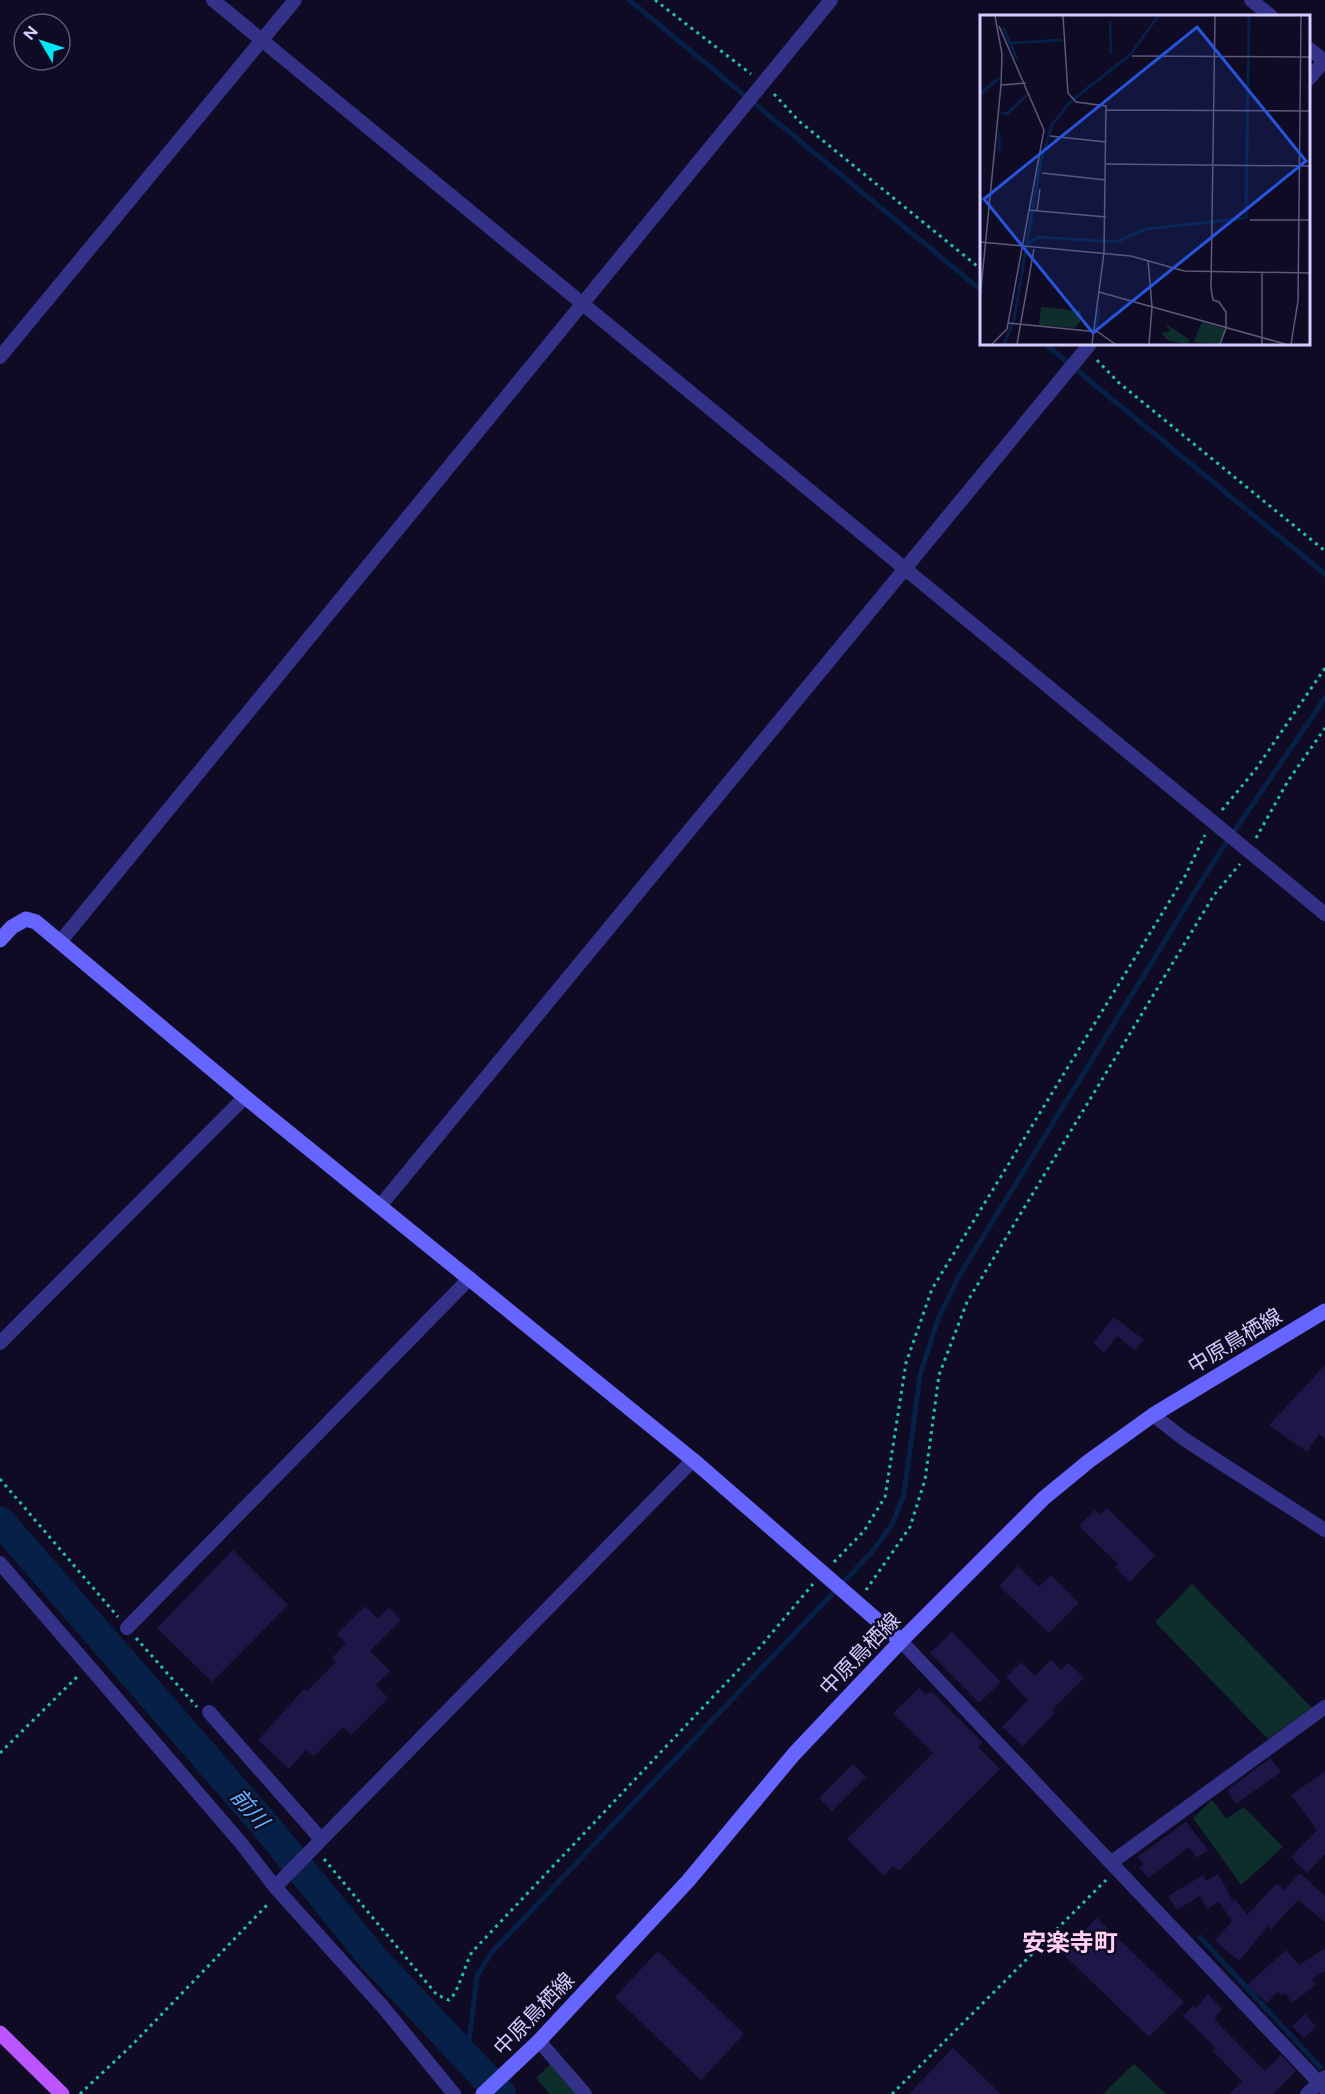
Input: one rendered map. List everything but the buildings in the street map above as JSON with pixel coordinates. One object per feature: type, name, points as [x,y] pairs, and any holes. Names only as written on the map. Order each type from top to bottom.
[{"type":"main road","points":[[0,2033],[62,2094]]},
{"type":"street","points":[[213,0],[1325,914]]},
{"type":"street","points":[[0,357],[295,0]]},
{"type":"street","points":[[60,942],[831,0]]},
{"type":"street","points":[[1251,0],[1270,15]]},
{"type":"street","points":[[1310,50],[1325,61],[1310,78]]},
{"type":"street","points":[[380,1206],[1088,346]]},
{"type":"street","points":[[0,940],[12,927],[26,919],[36,922],[245,1096],[693,1460],[826,1574],[901,1641],[1323,2083],[1307,2094]]},
{"type":"street","points":[[0,1343],[245,1096]]},
{"type":"street","points":[[127,1628],[470,1278]]},
{"type":"street","name":"中原鳥栖線","points":[[483,2094],[539,2042],[688,1881],[794,1754],[901,1641],[1044,1498],[1089,1461],[1154,1415],[1325,1311]]},
{"type":"street","points":[[1154,1415],[1184,1439],[1325,1530]]},
{"type":"street","points":[[277,1889],[320,1838],[693,1460]]},
{"type":"street","points":[[0,1563],[241,1843],[277,1889],[383,2007],[454,2094]]},
{"type":"street","points":[[1116,1865],[1325,1707]]},
{"type":"street","points":[[209,1712],[320,1838]]},
{"type":"street","points":[[539,2042],[585,2094]]},
{"type":"path","points":[[655,0],[716,50],[763,83],[800,122],[980,269]]},
{"type":"path","points":[[1088,346],[1118,382],[1325,550]]},
{"type":"path","points":[[320,1838],[320,1855],[437,1995],[449,2000],[455,1996],[461,1972],[472,1952],[761,1646],[813,1584],[826,1574],[842,1552],[864,1531],[885,1497],[906,1363],[932,1289],[1216,825],[1325,668]]},
{"type":"path","points":[[853,1598],[867,1590],[910,1527],[925,1480],[939,1375],[967,1302],[1214,895],[1325,728]]},
{"type":"path","points":[[0,1479],[195,1706],[209,1712]]},
{"type":"path","points":[[0,1753],[88,1665]]},
{"type":"path","points":[[892,2094],[1116,1865]]},
{"type":"path","points":[[80,2094],[133,2044],[277,1889]]},
{"type":"green space","points":[[1192,1584],[1312,1708],[1268,1739],[1155,1622]]},
{"type":"green space","points":[[1212,1800],[1226,1819],[1244,1807],[1283,1847],[1241,1885],[1193,1818]]},
{"type":"green space","points":[[553,2062],[580,2094],[550,2094],[536,2078]]},
{"type":"green space","points":[[1134,2064],[1166,2094],[1103,2094]]},
{"type":"waterway","points":[[629,0],[980,289]]},
{"type":"waterway","points":[[1046,345],[1325,574]]},
{"type":"waterway","points":[[483,2073],[469,2041],[477,1976],[492,1952],[872,1552],[893,1523],[904,1494],[920,1375],[938,1319],[959,1276],[1214,861],[1325,698]]},
{"type":"waterway","name":"前川","points":[[0,1521],[270,1831],[372,1957],[501,2094]]},
{"type":"waterway","points":[[1200,1937],[1320,2067]]},
{"type":"district","name":"安楽寺町","points":[[1070,1943]]}]
